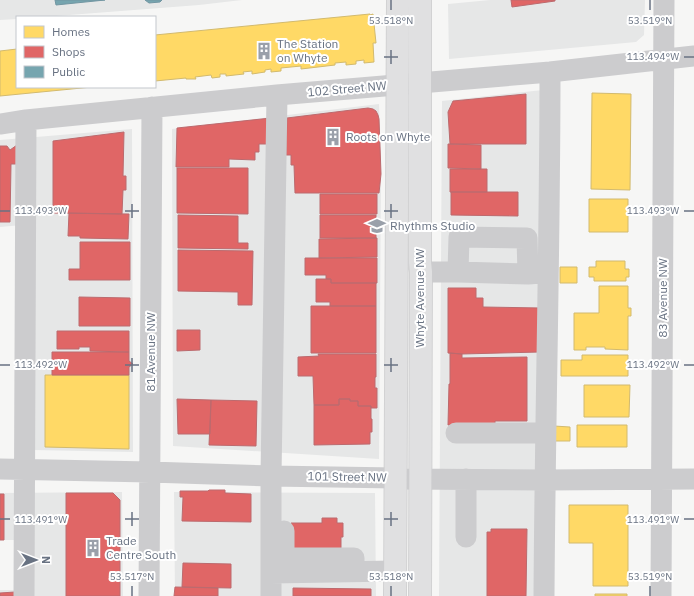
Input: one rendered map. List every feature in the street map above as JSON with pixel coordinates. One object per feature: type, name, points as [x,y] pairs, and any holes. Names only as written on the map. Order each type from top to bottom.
[{"type":"main road","name":"Whyte Avenue NW","points":[[395,596],[398,0]]},
{"type":"main road","name":"Whyte Avenue NW","points":[[420,0],[420,596]]},
{"type":"street","name":"83 Avenue NW","points":[[661,596],[664,0]]},
{"type":"street","name":"102 Street NW","points":[[0,124],[152,107],[550,72],[694,56]]},
{"type":"street","points":[[544,596],[550,72]]},
{"type":"street","points":[[277,95],[278,476],[284,558],[354,558],[354,572]]},
{"type":"street","name":"81 Avenue NW","points":[[150,596],[152,107]]},
{"type":"street","points":[[24,596],[26,120]]},
{"type":"street","points":[[458,272],[459,237],[527,238],[528,274]]},
{"type":"street","points":[[421,272],[548,273]]},
{"type":"street","points":[[456,434],[546,433]]},
{"type":"street","name":"101 Street NW","points":[[0,469],[420,479],[694,479]]},
{"type":"street","points":[[271,596],[271,573],[278,476]]},
{"type":"street","points":[[466,479],[466,537]]},
{"type":"street","points":[[271,573],[395,571]]},
{"type":"shaded area","points":[[0,0],[242,0],[199,5],[56,16],[16,16],[16,19],[0,20]]},
{"type":"shaded area","points":[[490,0],[645,0],[644,35],[636,42],[449,59],[448,4]]},
{"type":"shaded area","points":[[543,90],[539,596],[439,596],[442,101]]},
{"type":"shaded area","points":[[379,104],[381,174],[379,459],[173,446],[172,129]]},
{"type":"shaded area","points":[[132,129],[133,452],[33,450],[33,224],[0,227],[0,140]]},
{"type":"shaded area","points":[[122,492],[123,596],[0,596],[0,590],[20,590],[20,540],[0,540],[0,493]]},
{"type":"shaded area","points":[[174,492],[375,493],[376,596],[175,596]]},
{"type":"building: Homes","name":"The Station on Whyte","points":[[373,14],[376,43],[373,43],[374,62],[364,63],[364,60],[356,61],[356,64],[346,65],[346,62],[335,63],[335,65],[301,69],[301,66],[281,68],[281,71],[271,72],[271,69],[265,70],[265,72],[252,74],[252,71],[243,72],[244,74],[226,76],[226,74],[220,74],[220,77],[212,78],[211,75],[195,77],[196,79],[186,78],[156,81],[156,35]]},
{"type":"building: Homes","points":[[16,49],[16,88],[82,88],[0,96],[0,51]]},
{"type":"building: Homes","points":[[592,93],[631,94],[630,190],[591,189]]},
{"type":"building: Homes","points":[[589,199],[628,199],[628,232],[589,232]]},
{"type":"building: Homes","points":[[596,261],[625,261],[625,269],[629,269],[629,277],[626,277],[626,281],[594,281],[594,277],[589,277],[589,267],[596,267]]},
{"type":"building: Homes","points":[[560,267],[577,267],[577,283],[560,283]]},
{"type":"building: Homes","points":[[599,286],[628,286],[628,308],[631,308],[631,316],[628,316],[628,350],[605,349],[605,347],[586,347],[586,350],[574,350],[574,313],[599,313]]},
{"type":"building: Homes","points":[[582,355],[628,355],[628,376],[561,376],[561,360],[582,360]]},
{"type":"building: Homes","points":[[45,375],[129,375],[129,449],[45,447]]},
{"type":"building: Homes","points":[[584,385],[630,385],[629,417],[584,417]]},
{"type":"building: Homes","points":[[577,425],[627,425],[627,447],[577,447]]},
{"type":"building: Homes","points":[[554,426],[570,427],[570,441],[554,441]]},
{"type":"building: Homes","points":[[569,505],[628,505],[628,586],[593,586],[593,543],[569,543]]},
{"type":"building: Homes","points":[[595,594],[627,594],[627,596],[595,596]]},
{"type":"building: Shops","points":[[511,0],[555,0],[555,1],[512,7]]},
{"type":"building: Shops","points":[[526,94],[526,144],[450,144],[448,112],[453,101]]},
{"type":"building: Shops","name":"Roots on Whyte","points":[[368,108],[376,111],[379,119],[381,174],[379,193],[295,193],[294,165],[291,165],[291,155],[286,155],[287,118]]},
{"type":"building: Shops","points":[[271,118],[270,144],[259,144],[259,152],[255,152],[255,160],[229,159],[229,167],[176,167],[177,128]]},
{"type":"building: Shops","points":[[124,132],[123,176],[126,176],[126,190],[123,190],[122,214],[53,213],[53,141]]},
{"type":"building: Shops","points":[[448,144],[481,145],[481,169],[448,168]]},
{"type":"building: Shops","points":[[17,145],[20,164],[11,164],[10,222],[0,222],[0,146],[7,146],[10,150]]},
{"type":"building: Shops","points":[[177,168],[248,168],[248,214],[177,213]]},
{"type":"building: Shops","points":[[450,169],[487,169],[487,192],[450,192]]},
{"type":"building: Shops","points":[[451,192],[518,192],[518,216],[451,215]]},
{"type":"building: Shops","points":[[320,194],[377,194],[377,214],[320,214]]},
{"type":"building: Shops","points":[[69,213],[129,214],[128,239],[80,238],[80,236],[68,236]]},
{"type":"building: Shops","points":[[178,215],[238,216],[238,243],[248,243],[248,249],[178,248]]},
{"type":"building: Shops","points":[[320,215],[376,215],[376,238],[320,238]]},
{"type":"building: Shops","points":[[377,238],[377,257],[319,258],[319,239]]},
{"type":"building: Shops","points":[[80,242],[130,242],[130,280],[69,280],[69,269],[80,269]]},
{"type":"building: Shops","points":[[178,250],[253,251],[252,305],[238,305],[238,292],[178,291]]},
{"type":"building: Shops","points":[[305,258],[377,258],[377,283],[331,283],[331,279],[326,279],[326,275],[305,275]]},
{"type":"building: Shops","points":[[316,279],[331,279],[331,283],[376,283],[376,306],[330,306],[330,302],[316,302]]},
{"type":"building: Shops","points":[[448,288],[476,288],[476,298],[483,298],[483,307],[541,308],[540,352],[448,353]]},
{"type":"building: Shops","points":[[79,297],[130,298],[130,326],[79,326]]},
{"type":"building: Shops","points":[[311,306],[376,306],[376,353],[311,353]]},
{"type":"building: Shops","points":[[177,330],[200,330],[200,350],[177,351]]},
{"type":"building: Shops","points":[[57,331],[129,331],[129,352],[90,351],[90,347],[79,347],[79,349],[57,349]]},
{"type":"building: Shops","points":[[52,352],[129,352],[129,361],[133,364],[129,367],[129,375],[52,375]]},
{"type":"building: Shops","points":[[450,353],[462,354],[462,358],[527,357],[527,421],[495,421],[495,425],[448,425]]},
{"type":"building: Shops","points":[[318,354],[376,354],[375,388],[377,388],[377,408],[371,408],[371,406],[358,406],[358,401],[350,401],[350,399],[339,399],[339,405],[314,405],[313,376],[298,376],[298,357],[319,356]]},
{"type":"building: Shops","points":[[177,399],[211,400],[210,434],[178,434]]},
{"type":"building: Shops","points":[[339,399],[358,401],[358,406],[371,406],[372,432],[370,432],[370,444],[314,445],[314,405],[339,405]]},
{"type":"building: Shops","points":[[211,400],[257,401],[256,446],[209,445]]},
{"type":"building: Shops","points":[[225,490],[225,493],[251,494],[251,522],[182,521],[183,497],[180,497],[180,491]]},
{"type":"building: Shops","name":"Trade Centre South","points":[[66,493],[113,493],[120,500],[120,596],[66,596]]},
{"type":"building: Shops","points":[[0,494],[4,494],[4,540],[0,540]]},
{"type":"building: Shops","points":[[322,518],[337,518],[337,523],[343,523],[341,553],[291,553],[291,523],[322,523]]},
{"type":"building: Shops","points":[[491,529],[527,529],[526,596],[487,596],[487,532],[491,532]]},
{"type":"building: Shops","points":[[183,563],[231,564],[231,588],[182,587]]},
{"type":"building: Shops","points":[[175,587],[218,588],[218,596],[174,596]]},
{"type":"building: Shops","points":[[293,588],[371,589],[371,596],[293,596]]},
{"type":"building: Shops","points":[[15,592],[15,596],[0,596],[0,593]]},
{"type":"building: Public","points":[[55,0],[105,0],[56,5]]},
{"type":"building: Public","points":[[145,0],[162,0],[160,2],[149,3]]},
{"type":"place","name":"The Station on Whyte","points":[[264,51]]},
{"type":"place","name":"Roots on Whyte","points":[[333,137]]},
{"type":"place","name":"Rhythms Studio","points":[[377,226]]},
{"type":"place","name":"Trade Centre South","points":[[93,548]]}]
